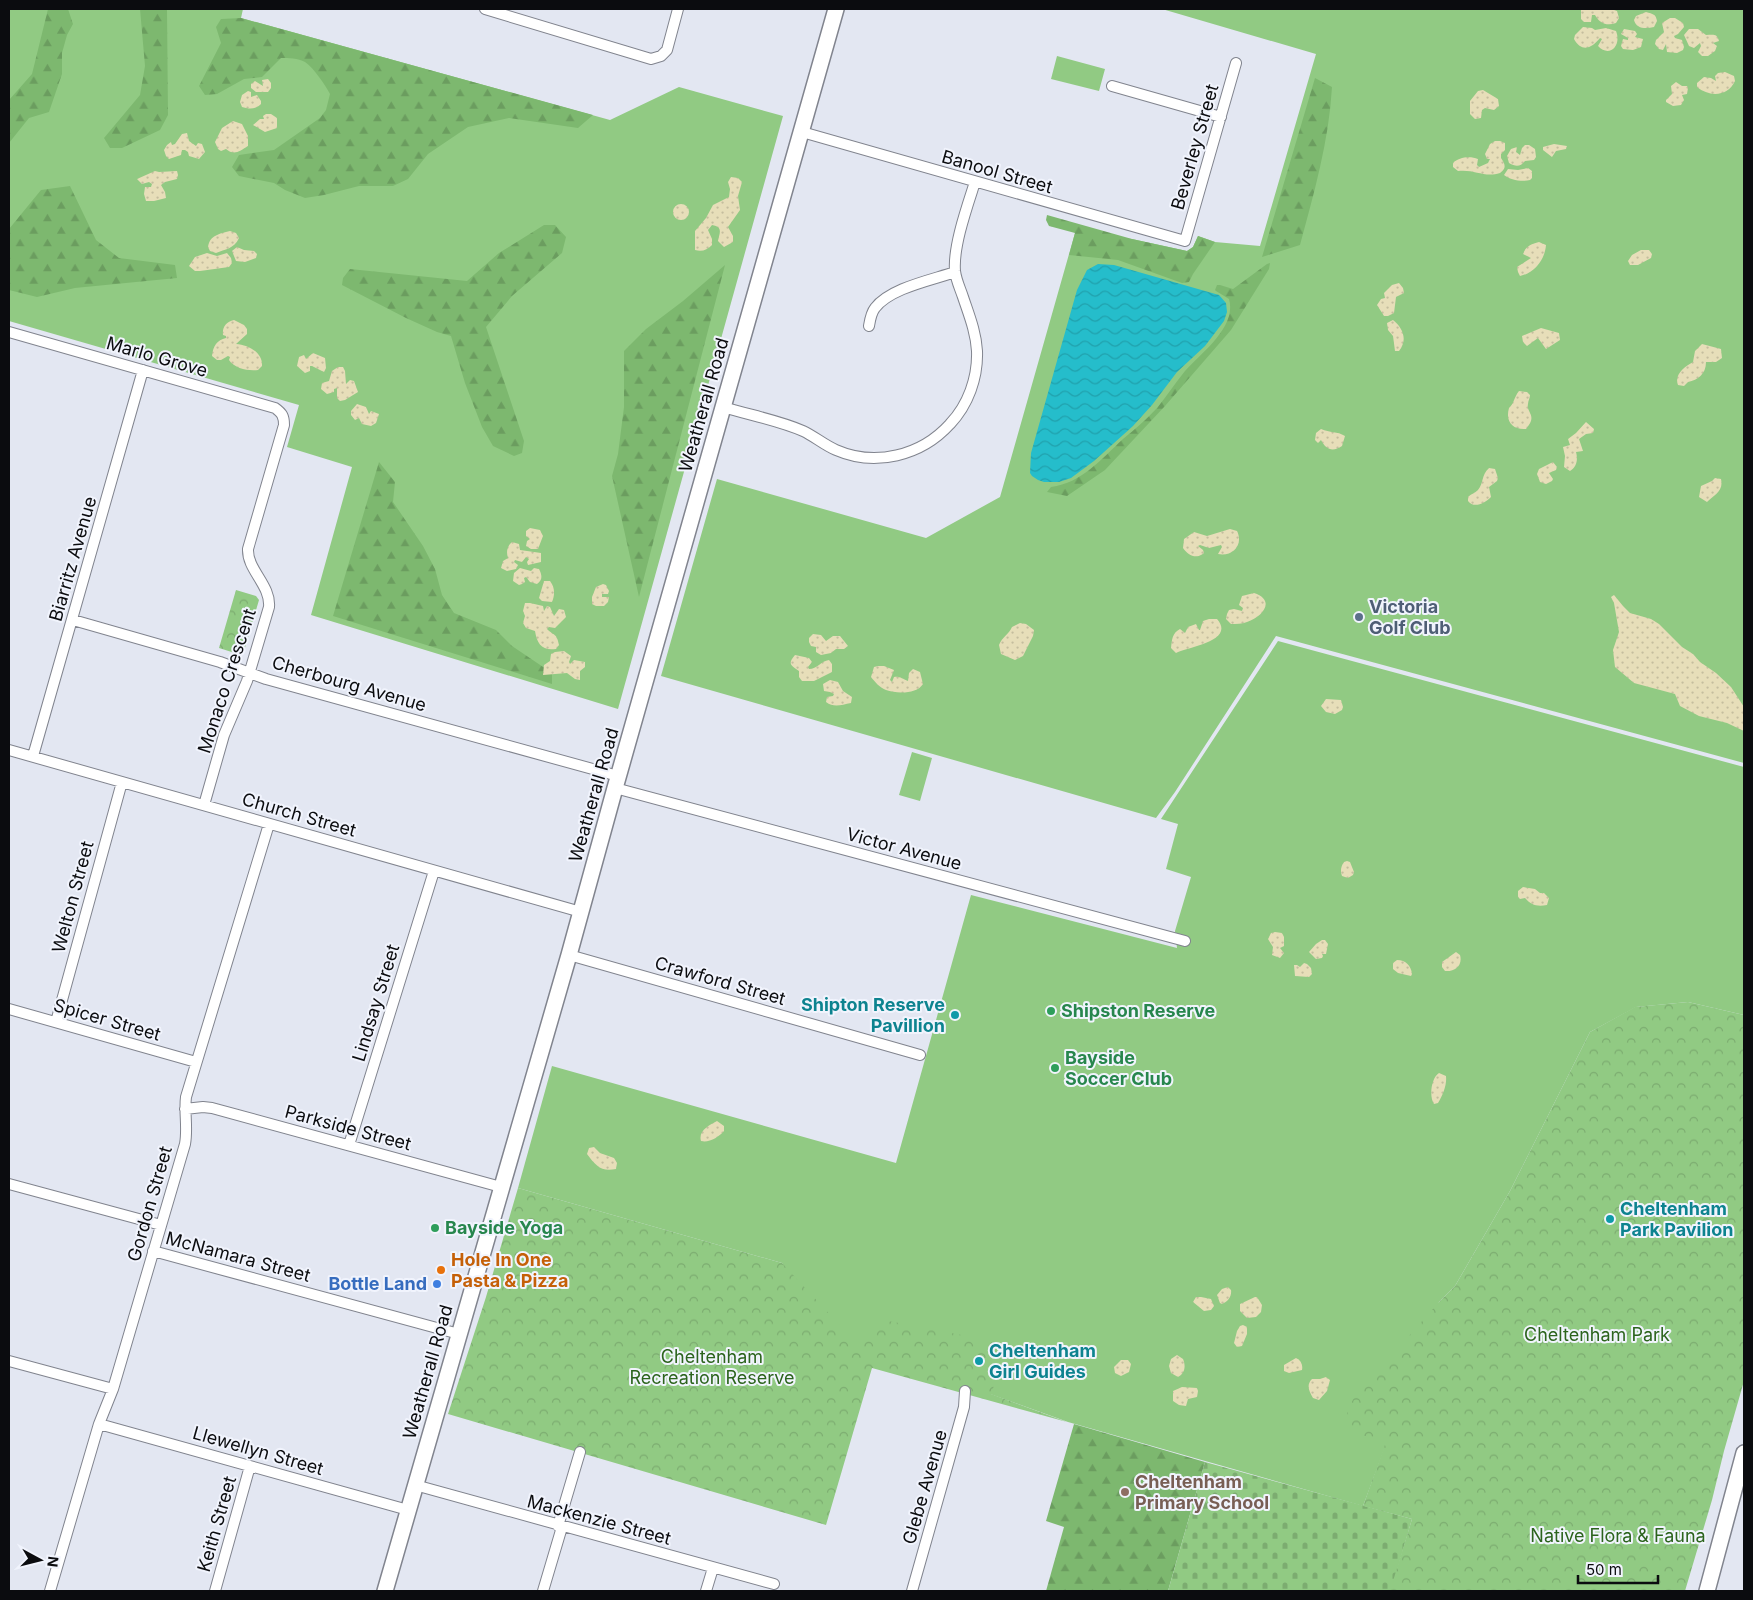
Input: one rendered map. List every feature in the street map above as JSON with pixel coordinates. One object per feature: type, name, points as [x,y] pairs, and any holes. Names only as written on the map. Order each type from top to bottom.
[{"type":"street","points":[[485,9],[651,59],[661,56],[667,50],[678,9]]},
{"type":"street","name":"Weatherall Road","points":[[385,1591],[581,912],[836,9]]},
{"type":"street","name":"Beverley Street","points":[[1185,241],[1236,63]]},
{"type":"street","points":[[1112,86],[1221,117]]},
{"type":"street","name":"Banool Street","points":[[802,132],[1185,241]]},
{"type":"street","points":[[723,407],[802,430],[826,445],[852,456],[891,457],[910,452],[928,443],[944,431],[960,413],[969,395],[975,374],[977,354],[974,329],[955,272],[958,246],[975,182]]},
{"type":"street","points":[[869,326],[871,316],[886,298],[905,289],[955,272]]},
{"type":"street","name":"Marlo Grove","points":[[9,332],[275,408],[282,412],[284,425]]},
{"type":"street","name":"Biarritz Avenue","points":[[32,756],[73,620],[143,370]]},
{"type":"street","name":"Monaco Crescent","points":[[204,805],[224,735],[250,673],[269,607],[270,599],[250,561],[248,549],[284,425]]},
{"type":"street","name":"Cherbourg Avenue","points":[[73,620],[220,662],[286,684],[617,782]]},
{"type":"street","name":"Church Street","points":[[9,750],[581,912]]},
{"type":"street","name":"Welton Street","points":[[56,1022],[122,782]]},
{"type":"street","name":"Victor Avenue","points":[[617,782],[1185,941]]},
{"type":"street","name":"Gordon Street","points":[[50,1591],[99,1424],[113,1389],[185,1144],[187,1129],[186,1096],[269,824]]},
{"type":"street","name":"Lindsay Street","points":[[349,1145],[434,870]]},
{"type":"street","name":"Crawford Street","points":[[569,954],[920,1055]]},
{"type":"street","name":"Spicer Street","points":[[9,1008],[196,1062]]},
{"type":"street","name":"Parkside Street","points":[[185,1109],[212,1108],[502,1187]]},
{"type":"street","points":[[9,1184],[161,1224]]},
{"type":"street","name":"McNamara Street","points":[[153,1251],[459,1334]]},
{"type":"street","points":[[9,1361],[113,1389]]},
{"type":"street","name":"Glebe Avenue","points":[[912,1591],[964,1407],[965,1391]]},
{"type":"street","name":"Llewellyn Street","points":[[99,1424],[408,1510]]},
{"type":"street","points":[[543,1591],[580,1452]]},
{"type":"street","points":[[1706,1591],[1744,1453]]},
{"type":"street","name":"Keith Street","points":[[215,1591],[250,1466]]},
{"type":"street","name":"Mackenzie Street","points":[[415,1485],[774,1584]]},
{"type":"street","points":[[706,1591],[713,1568]]},
{"type":"green space","points":[[9,9],[243,9],[241,18],[610,120],[679,87],[783,116],[618,709],[311,615],[352,467],[287,447],[299,405],[9,321]]},
{"type":"green space","points":[[48,9],[68,9],[73,24],[67,35],[62,53],[62,74],[49,112],[29,118],[9,143],[9,100],[32,74]]},
{"type":"green space","points":[[140,9],[167,9],[168,115],[160,130],[122,148],[110,148],[104,138],[140,95],[145,66]]},
{"type":"green space","name":"Victoria Golf Club","points":[[1162,9],[1744,9],[1744,763],[1276,636],[1175,792],[1156,818],[661,676],[717,479],[926,538],[1000,497],[1075,233],[1132,239],[1187,251],[1193,247],[1198,236],[1215,242],[1260,246],[1316,54]]},
{"type":"green space","points":[[241,18],[593,115],[578,128],[509,118],[468,127],[428,154],[408,179],[393,186],[359,186],[305,198],[285,190],[274,183],[239,176],[232,167],[239,155],[274,150],[320,118],[326,110],[330,94],[312,68],[305,62],[293,58],[281,58],[262,77],[244,79],[217,94],[205,95],[199,86],[221,43],[216,27],[221,19]]},
{"type":"green space","points":[[1057,56],[1105,69],[1099,91],[1051,79]]},
{"type":"green space","points":[[1315,78],[1332,87],[1328,127],[1320,167],[1300,245],[1262,257]]},
{"type":"green space","points":[[70,186],[96,240],[119,258],[175,265],[177,278],[75,288],[37,297],[9,290],[9,229],[41,190]]},
{"type":"green space","points":[[1047,215],[1132,239],[1187,251],[1193,247],[1198,236],[1215,242],[1189,282],[1182,283],[1118,260],[1069,255],[1075,233],[1049,226],[1046,220]]},
{"type":"green space","points":[[544,225],[555,225],[566,237],[562,253],[512,296],[486,327],[524,441],[522,453],[514,456],[493,446],[482,427],[465,383],[451,336],[406,318],[342,285],[343,278],[350,269],[467,281],[499,253]]},
{"type":"green space","points":[[1270,263],[1269,269],[1231,330],[1165,406],[1105,470],[1067,496],[1047,492],[1051,487],[1072,481],[1099,462],[1157,408],[1185,371],[1216,339],[1228,320],[1230,309],[1229,299],[1215,290],[1217,285],[1233,289]]},
{"type":"green space","points":[[725,265],[639,597],[612,476],[618,454],[624,407],[624,351],[646,329],[683,301]]},
{"type":"green space","points":[[379,462],[395,482],[393,502],[423,546],[435,569],[442,595],[454,613],[496,630],[512,646],[552,673],[552,684],[333,616]]},
{"type":"green space","points":[[236,590],[256,596],[259,600],[244,651],[238,654],[219,648]]},
{"type":"green space","points":[[1278,641],[1744,767],[1744,1015],[1688,1002],[1636,1007],[1590,1032],[1510,1191],[1455,1286],[1439,1302],[1363,1506],[1068,1422],[990,1394],[1008,1344],[861,1348],[848,1361],[782,1263],[518,1188],[552,1066],[896,1163],[971,895],[1177,948],[1175,931],[1191,877],[1166,869],[1178,824],[1161,819]]},
{"type":"green space","points":[[912,752],[932,758],[920,801],[899,795]]},
{"type":"green space","name":"Cheltenham Park","points":[[1688,1002],[1744,1015],[1744,1381],[1685,1591],[1390,1591],[1412,1519],[1363,1506],[1386,1442],[1341,1429],[1353,1399],[1455,1286],[1510,1191],[1590,1032],[1635,1007]]},
{"type":"green space","name":"Cheltenham Recreation Reserve","points":[[518,1188],[782,1263],[861,1348],[883,1320],[1009,1344],[991,1394],[1067,1422],[872,1368],[826,1525],[448,1414],[486,1297]]},
{"type":"green space","name":"Cheltenham Primary School","points":[[1074,1424],[1205,1462],[1168,1591],[1046,1591],[1064,1527],[1046,1521]]},
{"type":"green space","points":[[1205,1462],[1412,1519],[1391,1591],[1168,1591]]},
{"type":"sand","points":[[1581,9],[1611,9],[1617,11],[1619,18],[1616,23],[1607,24],[1601,22],[1595,15],[1592,15],[1591,22],[1584,22],[1581,19]]},
{"type":"sand","points":[[1646,12],[1656,17],[1657,21],[1654,27],[1642,28],[1635,23],[1636,16]]},
{"type":"sand","points":[[1670,18],[1675,18],[1683,23],[1684,27],[1674,36],[1682,40],[1684,47],[1683,50],[1677,53],[1667,52],[1666,44],[1663,50],[1659,49],[1655,44],[1656,40],[1664,32],[1662,23]]},
{"type":"sand","points":[[1583,27],[1595,30],[1606,28],[1616,31],[1616,46],[1606,51],[1602,49],[1598,46],[1602,39],[1600,38],[1590,46],[1580,46],[1574,39],[1575,35]]},
{"type":"sand","points":[[1624,29],[1635,31],[1637,34],[1635,37],[1643,39],[1641,47],[1633,50],[1623,49],[1621,46],[1623,39],[1628,40],[1628,38],[1621,34]]},
{"type":"sand","points":[[1689,29],[1698,29],[1706,35],[1716,36],[1719,41],[1713,43],[1717,46],[1715,51],[1708,56],[1702,56],[1698,52],[1701,46],[1700,43],[1694,48],[1689,46],[1684,35]]},
{"type":"sand","points":[[1725,72],[1734,76],[1735,81],[1723,93],[1707,93],[1697,87],[1697,83],[1704,77],[1716,81],[1715,76],[1718,73]]},
{"type":"sand","points":[[268,79],[271,83],[271,88],[268,92],[256,92],[251,88],[251,84],[255,81],[263,86],[262,80]]},
{"type":"sand","points":[[1676,82],[1688,88],[1687,94],[1682,95],[1684,100],[1681,105],[1673,106],[1666,102],[1666,100],[1672,94],[1671,86]]},
{"type":"sand","points":[[1483,90],[1498,99],[1499,106],[1494,110],[1485,108],[1482,110],[1481,118],[1475,119],[1470,114],[1470,101],[1478,91]]},
{"type":"sand","points":[[248,91],[251,92],[251,97],[257,95],[261,104],[252,108],[242,107],[240,102],[242,95]]},
{"type":"sand","points":[[271,114],[277,118],[277,128],[265,132],[253,125],[260,119],[264,119],[263,116]]},
{"type":"sand","points":[[233,121],[242,124],[248,136],[248,146],[237,152],[226,149],[221,151],[215,142],[222,128]]},
{"type":"sand","points":[[187,133],[189,141],[196,146],[198,143],[202,144],[205,152],[199,159],[189,156],[188,152],[182,150],[181,155],[169,159],[164,150],[167,145],[171,142],[172,145],[175,144],[182,134]]},
{"type":"sand","points":[[1495,141],[1505,143],[1505,150],[1501,154],[1504,168],[1500,173],[1489,175],[1458,171],[1453,167],[1455,161],[1465,158],[1478,159],[1477,165],[1479,167],[1488,163],[1490,159],[1487,159],[1485,154],[1490,144]]},
{"type":"sand","points":[[1554,144],[1567,146],[1566,149],[1556,151],[1552,157],[1543,150],[1543,147]]},
{"type":"sand","points":[[1525,145],[1535,149],[1536,157],[1534,160],[1525,161],[1518,166],[1509,163],[1507,156],[1511,149],[1517,147],[1516,152],[1520,155]]},
{"type":"sand","points":[[1528,168],[1532,171],[1532,178],[1530,180],[1516,180],[1504,175],[1508,169]]},
{"type":"sand","points":[[155,171],[177,171],[177,179],[161,185],[166,198],[146,201],[145,187],[151,187],[152,184],[149,182],[142,184],[137,179]]},
{"type":"sand","points":[[731,177],[738,178],[742,182],[738,196],[740,210],[728,227],[733,236],[733,242],[724,247],[718,241],[720,233],[718,227],[712,225],[708,230],[712,239],[712,245],[704,250],[695,250],[695,231],[706,218],[713,205],[729,197],[730,189],[728,182]]},
{"type":"sand","points":[[681,204],[687,206],[689,212],[687,218],[681,220],[675,218],[673,212],[675,206]]},
{"type":"sand","points":[[230,231],[236,233],[239,238],[235,244],[216,253],[210,251],[208,247],[213,237]]},
{"type":"sand","points":[[1539,242],[1546,245],[1544,255],[1535,269],[1520,276],[1517,267],[1531,258],[1523,254],[1524,251],[1529,246]]},
{"type":"sand","points":[[237,247],[254,251],[257,254],[256,258],[245,262],[236,261],[232,251]]},
{"type":"sand","points":[[1641,250],[1649,250],[1652,254],[1651,258],[1638,265],[1630,265],[1628,261],[1632,255]]},
{"type":"sand","points":[[207,253],[217,256],[227,253],[232,263],[229,267],[200,271],[195,271],[189,266],[195,257]]},
{"type":"sand","points":[[1399,283],[1404,293],[1396,297],[1394,313],[1384,316],[1377,305],[1381,299],[1385,298],[1384,293],[1392,285]]},
{"type":"sand","points":[[234,320],[244,325],[247,329],[247,334],[236,344],[250,348],[257,353],[262,361],[262,366],[258,370],[246,370],[238,367],[229,360],[230,357],[228,356],[217,360],[212,356],[216,344],[226,338],[223,335],[225,325]]},
{"type":"sand","points":[[1393,320],[1402,330],[1404,338],[1399,351],[1395,351],[1393,336],[1388,330],[1387,323]]},
{"type":"sand","points":[[1541,328],[1559,333],[1560,340],[1546,349],[1538,338],[1527,346],[1523,342],[1522,336]]},
{"type":"sand","points":[[1702,344],[1721,349],[1722,358],[1716,362],[1706,362],[1705,370],[1698,378],[1684,386],[1678,385],[1677,378],[1683,369],[1693,362],[1695,351]]},
{"type":"sand","points":[[313,353],[325,358],[326,368],[324,372],[310,366],[310,371],[305,373],[297,366],[299,357],[304,355],[306,359]]},
{"type":"sand","points":[[338,367],[343,367],[345,371],[346,384],[350,380],[354,381],[358,392],[340,401],[337,398],[337,388],[334,389],[334,392],[327,394],[321,389],[322,383],[329,381],[332,371]]},
{"type":"sand","points":[[1519,391],[1527,392],[1530,395],[1528,407],[1531,420],[1526,429],[1517,428],[1511,424],[1508,417],[1509,408]]},
{"type":"sand","points":[[357,404],[366,407],[369,414],[371,411],[379,414],[376,423],[371,426],[362,424],[359,418],[355,420],[351,415],[351,411]]},
{"type":"sand","points":[[1586,422],[1594,429],[1593,433],[1586,434],[1579,439],[1583,451],[1576,452],[1576,463],[1570,471],[1564,467],[1565,456],[1563,447],[1570,445],[1568,439]]},
{"type":"sand","points":[[1321,429],[1345,436],[1342,446],[1330,449],[1321,440],[1318,443],[1315,440],[1316,433]]},
{"type":"sand","points":[[1553,462],[1557,467],[1556,470],[1549,473],[1553,479],[1552,481],[1546,484],[1540,482],[1537,474],[1539,469]]},
{"type":"sand","points":[[1489,468],[1495,469],[1498,478],[1489,487],[1491,497],[1480,504],[1473,505],[1468,501],[1468,497],[1478,490]]},
{"type":"sand","points":[[1715,478],[1721,479],[1721,487],[1707,502],[1699,497],[1701,486]]},
{"type":"sand","points":[[530,528],[540,530],[543,536],[538,549],[531,549],[526,546],[527,541],[530,539],[526,536],[526,531]]},
{"type":"sand","points":[[1230,529],[1237,531],[1239,541],[1235,549],[1228,554],[1218,554],[1222,547],[1221,545],[1209,548],[1200,545],[1198,546],[1204,553],[1198,556],[1190,555],[1183,548],[1184,539],[1194,532],[1207,536]]},
{"type":"sand","points":[[512,542],[519,544],[520,550],[541,553],[541,562],[528,565],[529,559],[526,557],[522,562],[515,560],[514,562],[518,565],[516,569],[507,571],[501,568],[503,561],[508,558],[507,549]]},
{"type":"sand","points":[[520,568],[531,571],[534,568],[539,569],[540,581],[537,584],[530,582],[526,577],[524,578],[525,582],[519,585],[513,581],[514,573]]},
{"type":"sand","points":[[544,581],[550,581],[554,588],[552,602],[542,601],[539,598]]},
{"type":"sand","points":[[603,584],[606,585],[609,591],[608,594],[602,594],[602,597],[609,597],[608,602],[604,606],[596,606],[592,604],[592,597],[596,587]]},
{"type":"sand","points":[[1254,593],[1261,596],[1264,600],[1265,608],[1253,620],[1241,624],[1231,624],[1226,619],[1229,610],[1242,611],[1243,608],[1239,605],[1242,596]]},
{"type":"sand","points":[[1614,595],[1630,613],[1651,619],[1659,624],[1682,647],[1693,654],[1731,687],[1744,707],[1744,731],[1727,723],[1699,716],[1680,706],[1675,694],[1634,683],[1615,667],[1613,650],[1619,632],[1614,603],[1611,597]]},
{"type":"sand","points":[[525,603],[543,606],[544,611],[547,606],[550,607],[554,616],[559,609],[564,610],[566,617],[555,628],[549,627],[547,629],[557,638],[559,645],[556,649],[547,649],[541,646],[535,631],[526,628],[523,623]]},
{"type":"sand","points":[[1217,619],[1221,627],[1220,633],[1216,638],[1176,653],[1171,648],[1173,637],[1177,631],[1180,629],[1185,633],[1188,627],[1196,624],[1200,630],[1203,621]]},
{"type":"sand","points":[[1020,623],[1026,624],[1034,630],[1023,656],[1015,660],[1001,654],[999,645],[1012,627]]},
{"type":"sand","points":[[813,634],[821,635],[826,641],[833,636],[840,636],[848,646],[844,649],[836,649],[831,653],[821,655],[816,652],[816,647],[811,646],[809,642],[809,638]]},
{"type":"sand","points":[[564,651],[571,656],[570,664],[574,660],[585,662],[585,667],[580,671],[580,680],[567,673],[543,675],[544,665],[550,661],[551,654]]},
{"type":"sand","points":[[795,655],[809,658],[812,662],[808,667],[809,669],[829,660],[832,664],[832,672],[814,681],[802,681],[799,677],[799,671],[791,663]]},
{"type":"sand","points":[[878,666],[894,670],[890,680],[892,682],[894,677],[908,681],[909,673],[913,669],[920,672],[923,684],[916,690],[906,692],[886,690],[871,677],[874,667]]},
{"type":"sand","points":[[830,680],[838,682],[843,691],[852,697],[851,703],[835,705],[826,702],[827,697],[834,694],[824,691],[823,684]]},
{"type":"sand","points":[[1326,699],[1341,700],[1342,710],[1335,714],[1326,712],[1321,706]]},
{"type":"sand","points":[[1344,862],[1350,862],[1354,872],[1348,878],[1342,876],[1341,872]]},
{"type":"sand","points":[[1523,887],[1544,893],[1549,898],[1547,905],[1537,906],[1525,898],[1520,899],[1518,891]]},
{"type":"sand","points":[[1271,933],[1282,933],[1284,937],[1284,946],[1280,948],[1284,953],[1280,958],[1272,955],[1273,947],[1268,939]]},
{"type":"sand","points":[[1322,940],[1325,940],[1328,944],[1326,954],[1322,954],[1322,958],[1316,959],[1309,952]]},
{"type":"sand","points":[[1456,952],[1460,955],[1461,959],[1459,965],[1455,969],[1445,971],[1442,967],[1442,962]]},
{"type":"sand","points":[[1397,960],[1408,964],[1411,976],[1398,973],[1393,969],[1393,963]]},
{"type":"sand","points":[[1304,963],[1311,968],[1312,974],[1309,977],[1295,976],[1294,965],[1300,967]]},
{"type":"sand","points":[[1439,1073],[1446,1076],[1446,1083],[1440,1100],[1434,1104],[1432,1101],[1432,1088],[1434,1079]]},
{"type":"sand","points":[[717,1121],[724,1126],[724,1131],[714,1139],[701,1141],[700,1137],[703,1131]]},
{"type":"sand","points":[[594,1147],[600,1153],[614,1158],[617,1163],[616,1169],[606,1170],[596,1165],[587,1154],[589,1148]]},
{"type":"sand","points":[[1228,1287],[1231,1290],[1230,1297],[1222,1304],[1217,1295],[1222,1289]]},
{"type":"sand","points":[[1196,1297],[1211,1299],[1214,1306],[1211,1310],[1204,1311],[1193,1302]]},
{"type":"sand","points":[[1257,1297],[1262,1305],[1261,1312],[1256,1317],[1247,1318],[1240,1311],[1240,1304]]},
{"type":"sand","points":[[1243,1325],[1247,1327],[1247,1334],[1242,1346],[1237,1347],[1234,1343],[1237,1331]]},
{"type":"sand","points":[[1177,1355],[1183,1359],[1184,1364],[1184,1369],[1178,1377],[1171,1373],[1169,1366],[1171,1359]]},
{"type":"sand","points":[[1296,1358],[1301,1363],[1302,1370],[1289,1373],[1284,1371],[1284,1365]]},
{"type":"sand","points":[[1121,1360],[1128,1360],[1131,1364],[1129,1372],[1121,1376],[1115,1373],[1114,1367]]},
{"type":"sand","points":[[1326,1377],[1330,1380],[1327,1391],[1319,1400],[1313,1398],[1309,1388],[1310,1381]]},
{"type":"sand","points":[[1182,1387],[1197,1388],[1198,1391],[1197,1397],[1188,1399],[1186,1406],[1179,1405],[1173,1401],[1173,1391]]},
{"type":"water","points":[[1098,264],[1114,265],[1219,295],[1226,303],[1227,312],[1224,321],[1205,346],[1177,372],[1133,426],[1094,461],[1071,478],[1059,482],[1044,482],[1038,480],[1030,473],[1031,453],[1077,290],[1087,270]]},
{"type":"place","name":"Victoria Golf Club","points":[[1359,617]]},
{"type":"place","name":"Shipston Reserve","points":[[1051,1011]]},
{"type":"place","name":"Shipton Reserve Pavillion","points":[[955,1015]]},
{"type":"place","name":"Bayside Soccer Club","points":[[1055,1068]]},
{"type":"place","name":"Cheltenham Park Pavilion","points":[[1610,1219]]},
{"type":"place","name":"Bayside Yoga","points":[[435,1228]]},
{"type":"place","name":"Hole In One Pasta & Pizza","points":[[441,1270]]},
{"type":"place","name":"Bottle Land","points":[[437,1284]]},
{"type":"place","name":"Cheltenham Girl Guides","points":[[979,1361]]},
{"type":"place","name":"Cheltenham Primary School","points":[[1125,1492]]},
{"type":"park label","name":"Native Flora & Fauna","points":[[1618,1536]]}]
